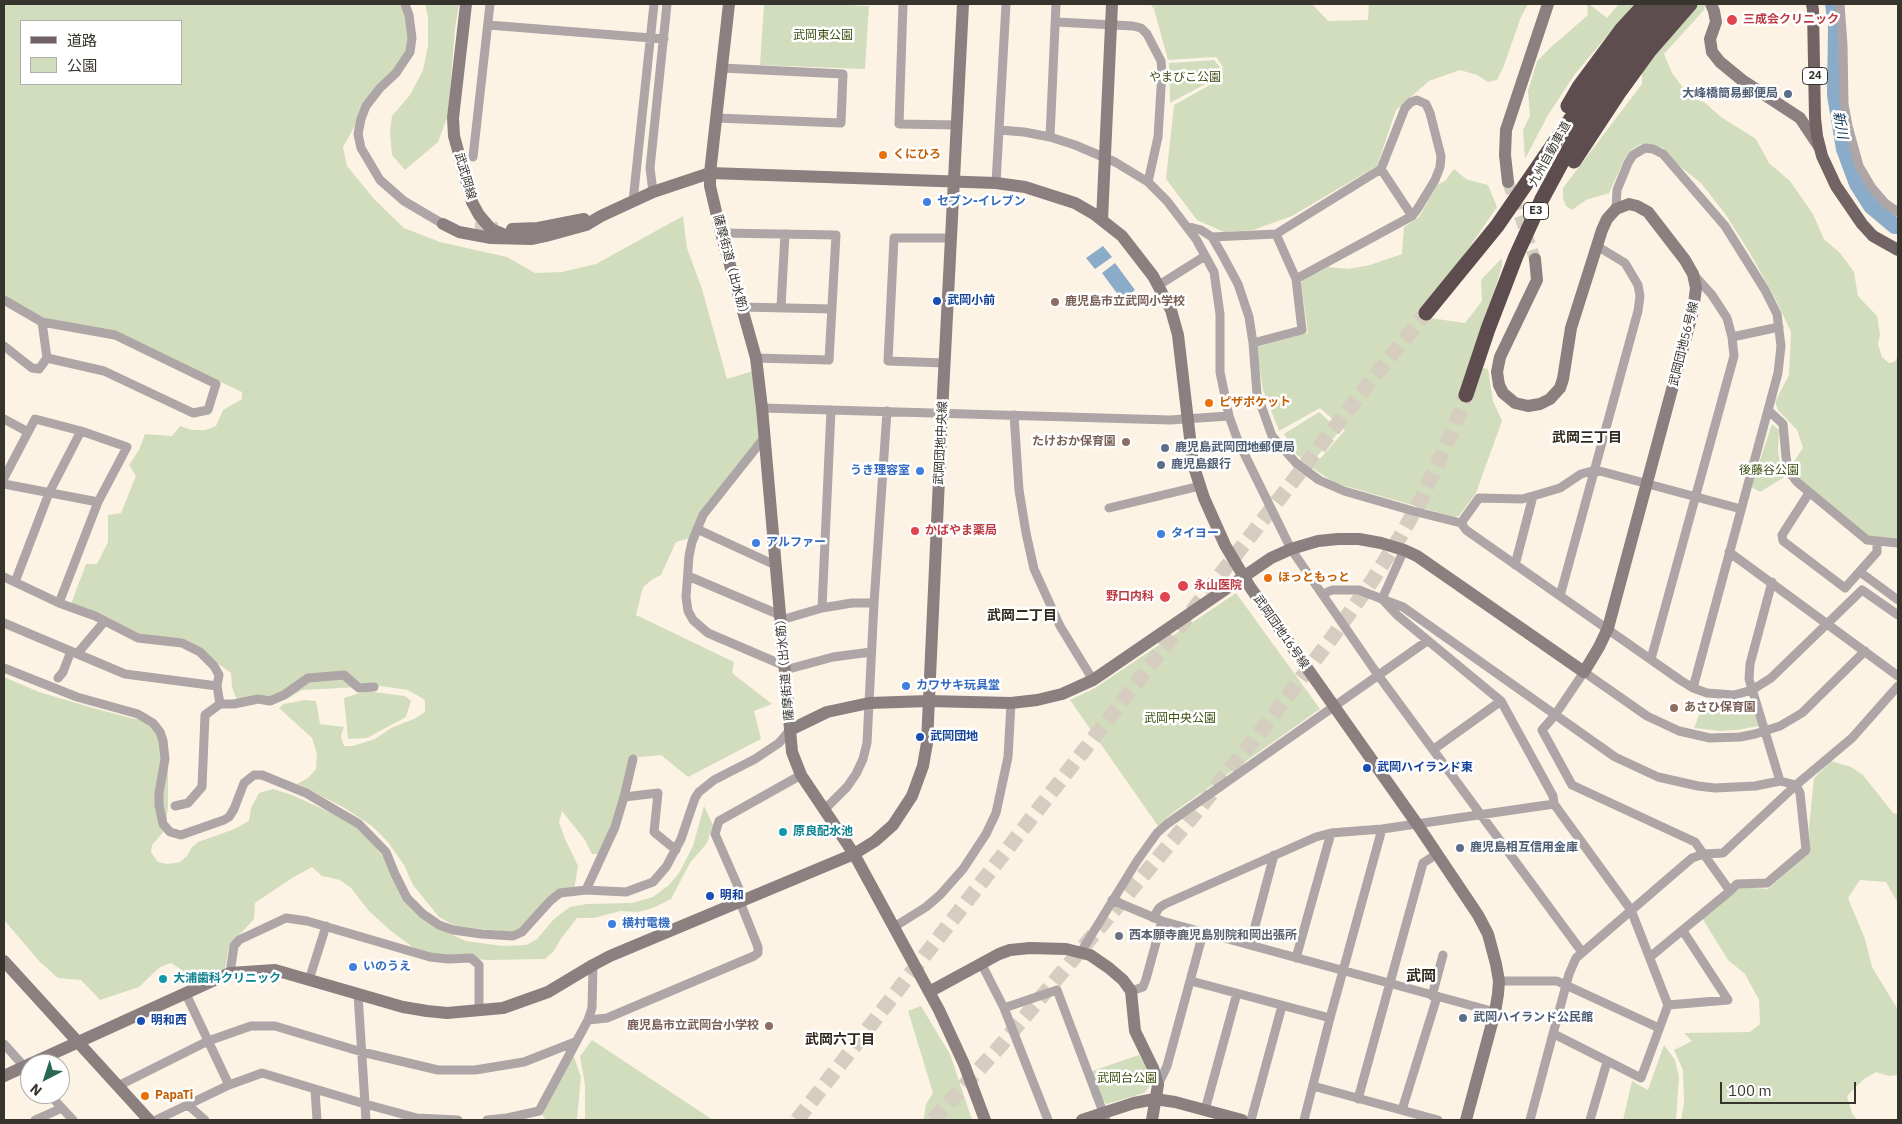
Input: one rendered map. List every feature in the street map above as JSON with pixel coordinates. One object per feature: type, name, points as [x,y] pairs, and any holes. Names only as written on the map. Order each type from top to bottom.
[{"type":"highway","points":[[1635,40],[1645,4]]},
{"type":"highway","name":"九州自動車道","points":[[1466,395],[1488,329],[1516,256],[1555,174],[1635,40],[1659,4]]},
{"type":"highway","name":"九州自動車道","points":[[1426,313],[1497,226],[1568,121],[1635,40],[1674,4]]},
{"type":"highway","points":[[1635,40],[1690,4]]},
{"type":"main road","name":"24","points":[[1812,4],[1815,118],[1820,148],[1836,186],[1862,224],[1873,236],[1898,250]]},
{"type":"street","points":[[405,4],[409,15],[412,38],[410,52],[396,73],[380,88],[366,106],[358,134],[361,148],[380,180],[404,201],[443,224],[459,232],[490,238],[511,233]]},
{"type":"street","name":"武武岡線","points":[[466,4],[453,118],[454,136],[472,202],[479,216],[492,229],[532,238],[586,226],[601,216],[653,192],[710,173]]},
{"type":"street","points":[[473,157],[490,4]]},
{"type":"street","points":[[632,201],[654,4]]},
{"type":"street","points":[[653,192],[650,168],[667,4]]},
{"type":"street","name":"薩摩街道（出水筋）","points":[[729,4],[710,186],[721,233],[756,358],[792,752],[801,775],[854,854],[929,992],[964,1064],[985,1120]]},
{"type":"street","points":[[903,4],[899,124],[957,125]]},
{"type":"street","name":"武岡団地中央線","points":[[54,1054],[185,992],[230,973],[275,970],[358,994],[427,1011],[447,1013],[503,1008],[548,992],[593,964],[854,854],[875,841],[893,825],[912,796],[926,755],[963,4]]},
{"type":"street","points":[[996,183],[1006,4]]},
{"type":"street","points":[[1050,137],[1057,22],[1056,4]]},
{"type":"street","points":[[1102,220],[1112,4]]},
{"type":"street","points":[[1508,182],[1505,162],[1506,130],[1548,4]]},
{"type":"street","points":[[1840,4],[1844,45],[1844,104],[1859,166],[1872,188],[1886,203],[1898,212]]},
{"type":"street","points":[[1716,7],[1716,22],[1710,39],[1712,52],[1720,62],[1742,80],[1800,118],[1820,148]]},
{"type":"street","points":[[1057,22],[1112,24],[1141,28],[1147,34],[1161,61],[1158,137],[1148,182]]},
{"type":"street","points":[[488,25],[664,39]]},
{"type":"street","points":[[716,118],[841,123],[842,74],[722,68]]},
{"type":"street","points":[[1212,237],[1276,234],[1381,169],[1405,108],[1410,102],[1417,100],[1426,104],[1441,156],[1440,167],[1435,180],[1412,216],[1296,279]]},
{"type":"street","points":[[999,130],[1050,137],[1105,157],[1148,182],[1167,200],[1186,226],[1214,272],[1218,298],[1220,372],[1238,442],[1291,549],[1378,675],[1582,952]]},
{"type":"street","points":[[1535,259],[1538,280],[1500,357],[1497,372],[1499,385],[1504,393],[1515,403],[1528,406],[1540,404],[1550,399],[1560,388],[1571,328],[1597,246],[1608,219],[1616,209],[1617,190],[1628,163],[1633,155],[1645,148],[1653,149],[1663,154],[1725,226],[1772,301],[1777,314],[1781,346],[1780,362],[1693,688]]},
{"type":"street","points":[[1381,169],[1412,216]]},
{"type":"street","name":"武岡団地16号線","points":[[710,173],[996,183],[1026,187],[1054,195],[1075,204],[1102,220],[1134,248],[1159,285],[1171,310],[1178,335],[1193,464],[1214,524],[1243,577],[1417,824],[1478,915],[1488,934],[1496,959],[1499,981],[1495,1012],[1466,1120]]},
{"type":"street","name":"武岡団地56号線","points":[[1584,672],[1608,628],[1696,300],[1694,274],[1686,260],[1648,212],[1629,204],[1616,209]]},
{"type":"street","points":[[443,224],[475,228]]},
{"type":"street","points":[[1186,226],[1201,230],[1212,237],[1238,284],[1249,317],[1254,342],[1257,394],[1272,436],[1297,464],[1319,480],[1344,491],[1461,523],[1466,530],[1515,565],[1693,688],[1707,693],[1721,694],[1734,694],[1752,690],[1771,678],[1862,590],[1898,616]]},
{"type":"street","points":[[721,233],[836,235],[830,360],[756,358]]},
{"type":"street","points":[[781,308],[785,234]]},
{"type":"street","points":[[1254,342],[1302,330],[1296,279],[1276,234]]},
{"type":"street","points":[[945,363],[888,362],[894,238],[951,238]]},
{"type":"street","points":[[1560,596],[1596,470],[1638,311],[1640,296],[1638,285],[1625,263],[1597,246]]},
{"type":"street","points":[[1159,285],[1205,256]]},
{"type":"street","points":[[1651,660],[1734,356],[1732,336],[1727,318],[1723,310],[1694,274]]},
{"type":"street","points":[[4,300],[42,322],[115,335],[216,384],[208,410],[193,413],[104,371],[47,358]]},
{"type":"street","points":[[742,307],[832,309]]},
{"type":"street","points":[[4,346],[32,368],[39,369],[47,358],[42,322]]},
{"type":"street","points":[[1732,336],[1779,327]]},
{"type":"street","points":[[762,408],[1187,420],[1230,416]]},
{"type":"street","points":[[822,608],[831,410]]},
{"type":"street","points":[[1768,410],[1783,424],[1789,472],[1796,482],[1867,540],[1898,543]]},
{"type":"street","points":[[824,810],[847,787],[863,759],[867,743],[874,602],[887,412]]},
{"type":"street","points":[[1014,415],[1019,490],[1034,569],[1060,626],[1093,680]]},
{"type":"street","points":[[4,419],[28,432]]},
{"type":"street","points":[[4,478],[35,419],[81,431],[127,447],[98,502],[59,603]]},
{"type":"street","points":[[15,582],[49,493],[81,431]]},
{"type":"street","points":[[764,438],[703,515],[696,529],[689,556],[686,597],[688,611],[693,620],[708,633],[785,668],[833,657],[872,652]]},
{"type":"street","points":[[1461,523],[1479,498],[1514,499],[1533,496],[1560,488],[1581,474],[1596,470],[1741,509]]},
{"type":"street","points":[[4,484],[98,502]]},
{"type":"street","points":[[1109,508],[1200,486]]},
{"type":"street","points":[[1809,493],[1782,535],[1783,541],[1845,588],[1877,552],[1877,542]]},
{"type":"street","points":[[1515,565],[1533,496]]},
{"type":"street","points":[[696,529],[776,566]]},
{"type":"street","points":[[4,668],[77,697],[138,714],[153,723],[160,732],[164,748],[159,805],[163,824],[174,834],[181,835],[229,817],[244,783],[254,776],[262,775],[306,793],[359,824],[386,852],[407,898],[423,914],[439,925],[453,930],[513,936],[522,932],[550,901],[560,893],[586,890],[626,892],[647,886],[659,876],[676,850],[699,792],[714,780],[755,759],[779,743],[790,730],[827,712],[869,703],[928,701],[1011,704],[1062,694],[1093,680],[1271,558],[1291,549],[1318,541],[1359,539],[1404,550],[1432,566],[1647,716],[1679,731],[1710,738],[1740,737],[1780,726],[1802,713],[1865,651]]},
{"type":"street","points":[[1382,599],[1404,550]]},
{"type":"street","points":[[1729,552],[1898,676]]},
{"type":"street","points":[[1860,572],[1898,600]]},
{"type":"street","points":[[688,576],[781,617],[852,603],[874,602]]},
{"type":"street","points":[[4,577],[138,638],[182,643],[200,652],[214,666],[219,675],[220,704]]},
{"type":"street","points":[[1772,582],[1750,664],[1749,679],[1780,780]]},
{"type":"street","points":[[1323,594],[1332,590],[1359,590],[1403,607],[1615,757],[1658,777],[1715,788],[1755,786],[1780,780],[1796,785],[1800,793],[1806,850],[1767,883],[1738,884],[1650,957]]},
{"type":"street","points":[[1382,599],[1396,615],[1501,701],[1553,796],[1554,804],[1631,910],[1650,957],[1668,1006],[1641,1078],[1554,1034]]},
{"type":"street","points":[[58,678],[74,652],[104,622]]},
{"type":"street","points":[[4,623],[125,674],[218,686]]},
{"type":"street","points":[[1081,952],[1148,844],[1167,824],[1428,641]]},
{"type":"street","points":[[1584,672],[1555,715],[1542,730],[1572,785],[1695,842],[1730,891]]},
{"type":"street","points":[[175,806],[188,803],[202,787],[205,715],[220,704],[234,704],[258,699],[270,701],[284,695],[308,678],[344,675],[358,688],[374,686]]},
{"type":"street","points":[[1530,1120],[1569,974],[1576,958],[1692,858],[1704,854],[1723,853],[1796,785],[1852,738],[1898,686]]},
{"type":"street","points":[[1434,749],[1501,701]]},
{"type":"street","points":[[894,927],[920,911],[940,895],[963,869],[986,834],[996,813],[1006,766],[1011,704]]},
{"type":"street","points":[[586,890],[615,827],[633,759]]},
{"type":"street","points":[[588,1020],[607,1018],[758,953],[758,947],[740,902],[740,891],[715,834],[719,821],[801,775]]},
{"type":"street","points":[[624,797],[658,792],[654,832],[676,850]]},
{"type":"street","points":[[1131,991],[1143,987],[1146,979],[1159,908],[1274,855],[1316,837],[1331,833],[1382,829],[1554,804]]},
{"type":"street","points":[[1304,1120],[1382,829]]},
{"type":"street","points":[[1296,958],[1331,833]]},
{"type":"street","points":[[1358,1098],[1423,864],[1437,854]]},
{"type":"street","points":[[1250,945],[1274,855]]},
{"type":"street","points":[[1112,900],[1157,920],[1495,1012]]},
{"type":"street","points":[[230,973],[234,946],[239,940],[286,918],[326,926],[430,957],[448,959],[471,958],[479,965],[479,1011]]},
{"type":"street","points":[[309,980],[326,926]]},
{"type":"street","points":[[1668,1006],[1728,1000],[1683,931]]},
{"type":"street","points":[[1152,1120],[1158,1085],[1166,1066],[1191,982],[1203,933]]},
{"type":"street","points":[[929,992],[999,954],[1016,949],[1066,949],[1081,952],[1109,968],[1123,980],[1131,991],[1135,1031],[1153,1068],[1158,1085]]},
{"type":"street","points":[[1402,1110],[1434,996],[1443,955]]},
{"type":"street","points":[[4,961],[149,1120]]},
{"type":"street","points":[[487,1120],[539,1112],[588,1020],[592,1008],[593,964]]},
{"type":"street","points":[[981,964],[1004,1008],[1048,1120]]},
{"type":"street","points":[[1499,981],[1556,982],[1659,1028]]},
{"type":"street","points":[[1191,982],[1330,1018]]},
{"type":"street","points":[[1004,1008],[1057,990],[1105,1117]]},
{"type":"street","points":[[185,992],[230,1085]]},
{"type":"street","points":[[1205,1110],[1237,993]]},
{"type":"street","points":[[358,994],[366,1120]]},
{"type":"street","points":[[1251,1120],[1282,1006]]},
{"type":"street","points":[[118,1086],[208,1041],[251,1026],[275,1026],[362,1052],[438,1070],[475,1070],[524,1062],[575,1042]]},
{"type":"street","points":[[4,1044],[20,1059]]},
{"type":"street","points":[[1590,1120],[1607,1062]]},
{"type":"street","name":"武岡団地中央線","points":[[4,1076],[20,1070]]},
{"type":"street","points":[[156,1120],[230,1085],[262,1074],[417,1119],[458,1120]]},
{"type":"street","points":[[1313,1086],[1438,1120]]},
{"type":"street","points":[[315,1090],[317,1120]]},
{"type":"street","points":[[1082,1120],[1105,1117],[1134,1103],[1164,1099],[1242,1120]]},
{"type":"street","points":[[58,1104],[74,1120]]},
{"type":"street","points":[[188,1106],[205,1120]]},
{"type":"street","points":[[35,1120],[62,1108]]},
{"type":"green space","points":[[4,4],[407,4],[410,51],[357,122],[343,147],[347,166],[374,199],[404,228],[440,242],[507,257],[535,273],[562,272],[596,264],[683,216],[687,248],[702,289],[727,379],[753,371],[761,437],[690,538],[676,542],[661,575],[643,587],[636,615],[734,662],[732,673],[772,704],[754,711],[761,739],[688,777],[661,755],[632,758],[603,854],[592,854],[585,840],[562,811],[559,822],[578,866],[574,890],[564,893],[530,928],[511,932],[455,926],[439,917],[413,885],[404,865],[388,842],[372,826],[343,807],[297,784],[308,778],[316,769],[317,754],[312,738],[279,708],[284,704],[304,700],[316,701],[320,724],[344,727],[341,736],[344,746],[353,746],[375,739],[391,728],[414,719],[425,712],[425,700],[408,690],[380,686],[302,690],[287,699],[263,700],[253,705],[245,704],[236,698],[232,687],[231,673],[201,651],[139,636],[71,604],[86,564],[97,564],[108,542],[108,515],[121,513],[136,476],[129,465],[139,450],[145,434],[172,436],[180,426],[192,430],[205,430],[216,426],[223,410],[242,399],[242,392],[115,332],[44,318],[4,296]]},
{"type":"green space","points":[[425,4],[459,4],[455,29],[448,115],[438,142],[405,170],[392,155],[390,132],[392,116],[410,95],[423,70],[428,46],[428,17]]},
{"type":"green space","name":"武岡東公園","points":[[764,4],[869,6],[865,69],[760,65]]},
{"type":"green space","points":[[1150,4],[1312,4],[1328,21],[1368,20],[1369,4],[1528,4],[1521,17],[1497,80],[1488,82],[1477,75],[1460,70],[1429,81],[1396,110],[1377,166],[1292,216],[1253,230],[1224,232],[1197,220],[1166,179],[1174,105],[1215,82],[1223,67],[1216,57],[1168,60],[1154,9]]},
{"type":"green space","points":[[1587,4],[1607,18],[1619,4],[1634,4],[1575,74],[1548,115],[1525,159],[1523,130],[1530,116],[1528,91],[1537,61],[1588,15]]},
{"type":"green space","points":[[1695,4],[1705,5],[1704,10],[1664,54],[1672,73],[1690,97],[1704,102],[1721,117],[1756,139],[1769,163],[1790,181],[1813,214],[1824,239],[1840,253],[1854,272],[1858,296],[1877,316],[1880,335],[1878,344],[1882,357],[1889,363],[1894,362],[1898,357],[1898,538],[1869,537],[1798,479],[1792,464],[1803,448],[1797,430],[1778,410],[1775,402],[1789,375],[1791,332],[1751,255],[1726,215],[1701,183],[1678,165],[1663,148],[1641,144],[1631,150],[1625,158],[1609,193],[1586,200],[1572,210],[1566,206],[1563,198],[1563,188],[1642,84],[1642,68]]},
{"type":"green space","name":"やまびこ公園","points":[[1214,60],[1220,67],[1213,80],[1170,103],[1169,63]]},
{"type":"green space","points":[[1454,169],[1466,179],[1488,185],[1497,207],[1462,258],[1430,318],[1465,323],[1482,301],[1481,280],[1502,258],[1502,266],[1488,311],[1473,397],[1483,368],[1488,369],[1493,401],[1502,421],[1476,493],[1459,516],[1454,517],[1335,483],[1312,468],[1345,430],[1320,408],[1279,431],[1263,390],[1256,347],[1308,333],[1302,281],[1328,267],[1348,269],[1370,265],[1402,254],[1404,227],[1419,217],[1437,185],[1445,181]]},
{"type":"green space","points":[[1319,412],[1340,431],[1309,465],[1296,454],[1284,434]]},
{"type":"green space","name":"後藤谷公園","points":[[1772,424],[1779,430],[1778,452],[1781,466],[1786,476],[1760,492],[1751,487]]},
{"type":"green space","name":"武岡中央公園","points":[[1236,593],[1320,709],[1171,814],[1158,826],[1070,700],[1095,688]]},
{"type":"green space","points":[[4,677],[39,692],[147,721],[166,735],[168,742],[168,808],[165,830],[152,845],[151,852],[158,862],[167,864],[180,862],[198,842],[232,830],[249,821],[251,808],[259,793],[273,789],[292,795],[347,820],[362,831],[384,858],[410,906],[433,926],[466,941],[503,946],[526,945],[537,939],[554,919],[570,907],[587,904],[632,903],[653,897],[669,885],[679,873],[693,846],[704,806],[713,825],[707,843],[690,863],[671,899],[653,908],[638,912],[620,911],[594,918],[577,918],[554,951],[545,959],[488,960],[440,956],[419,952],[391,931],[369,911],[351,888],[340,880],[322,876],[312,867],[255,903],[254,919],[229,946],[225,969],[193,984],[182,970],[171,963],[160,967],[139,987],[100,1000],[81,980],[58,978],[40,962],[4,920]]},
{"type":"green space","points":[[366,691],[405,696],[411,701],[406,717],[367,738],[348,739],[344,698]]},
{"type":"green space","points":[[1750,699],[1759,726],[1720,731],[1694,728],[1705,700],[1729,702]]},
{"type":"green space","points":[[1831,761],[1851,767],[1863,775],[1893,813],[1898,814],[1898,903],[1886,882],[1860,880],[1848,898],[1865,939],[1872,967],[1897,1008],[1898,1075],[1889,1076],[1876,1072],[1864,1079],[1847,1096],[1852,1113],[1857,1120],[1681,1120],[1684,1104],[1683,1070],[1674,1050],[1692,1041],[1684,1033],[1750,1032],[1760,1024],[1759,1000],[1745,974],[1728,960],[1702,918],[1740,887],[1768,889],[1810,852],[1809,827],[1814,778]]},
{"type":"green space","points":[[921,1006],[950,1054],[972,1120],[920,1120],[924,1118],[926,1104],[933,1093],[908,1011]]},
{"type":"green space","points":[[592,1040],[713,1120],[585,1120],[585,1086],[580,1056]]},
{"type":"green space","points":[[1664,1045],[1675,1060],[1679,1077],[1676,1120],[1623,1120],[1632,1081],[1648,1090]]},
{"type":"green space","points":[[573,1054],[581,1077],[577,1120],[546,1120],[542,1114]]},
{"type":"green space","name":"武岡台公園","points":[[1139,1055],[1147,1068],[1149,1087],[1144,1093],[1107,1104],[1103,1101],[1092,1071]]},
{"type":"water","points":[[1103,246],[1112,257],[1095,269],[1086,258]]},
{"type":"water","points":[[1115,263],[1135,290],[1122,300],[1102,273]]},
{"type":"waterway","name":"新川","points":[[1833,4],[1836,26],[1835,95],[1844,149],[1857,184],[1871,206],[1895,226],[1898,226]]},
{"type":"tunnel","points":[[1508,182],[1535,259]]},
{"type":"tunnel","points":[[475,228],[498,228]]},
{"type":"tunnel","points":[[797,1120],[1373,378],[1426,313]]},
{"type":"tunnel","points":[[933,1120],[1001,1045],[1199,809],[1334,635],[1372,581],[1422,498],[1454,427],[1466,395]]},
{"type":"place","name":"三成会クリニック","points":[[1732,20]]},
{"type":"place","name":"大峰橋簡易郵便局","points":[[1788,94]]},
{"type":"place","name":"くにひろ","points":[[883,155]]},
{"type":"place","name":"セブン-イレブン","points":[[927,202]]},
{"type":"place","name":"武岡小前","points":[[937,301]]},
{"type":"place","name":"鹿児島市立武岡小学校","points":[[1055,302]]},
{"type":"place","name":"ピザポケット","points":[[1209,403]]},
{"type":"place","name":"たけおか保育園","points":[[1126,442]]},
{"type":"place","name":"鹿児島武岡団地郵便局","points":[[1165,448]]},
{"type":"place","name":"鹿児島銀行","points":[[1161,465]]},
{"type":"place","name":"うき理容室","points":[[920,471]]},
{"type":"place","name":"かばやま薬局","points":[[915,531]]},
{"type":"place","name":"タイヨー","points":[[1161,534]]},
{"type":"place","name":"アルファー","points":[[756,543]]},
{"type":"place","name":"ほっともっと","points":[[1268,578]]},
{"type":"place","name":"永山医院","points":[[1183,586]]},
{"type":"place","name":"野口内科","points":[[1165,597]]},
{"type":"place","name":"カワサキ玩具堂","points":[[906,686]]},
{"type":"place","name":"あさひ保育園","points":[[1674,708]]},
{"type":"place","name":"武岡団地","points":[[920,737]]},
{"type":"place","name":"武岡ハイランド東","points":[[1367,768]]},
{"type":"place","name":"原良配水池","points":[[783,832]]},
{"type":"place","name":"鹿児島相互信用金庫","points":[[1460,848]]},
{"type":"place","name":"明和","points":[[710,896]]},
{"type":"place","name":"横村電機","points":[[612,924]]},
{"type":"place","name":"西本願寺鹿児島別院和岡出張所","points":[[1119,936]]},
{"type":"place","name":"いのうえ","points":[[353,967]]},
{"type":"place","name":"大浦歯科クリニック","points":[[163,979]]},
{"type":"place","name":"武岡ハイランド公民館","points":[[1463,1018]]},
{"type":"place","name":"明和西","points":[[141,1021]]},
{"type":"place","name":"鹿児島市立武岡台小学校","points":[[769,1026]]},
{"type":"place","name":"PapaTi","points":[[145,1096]]},
{"type":"district","name":"武岡三丁目","points":[[1587,438]]},
{"type":"district","name":"武岡二丁目","points":[[1022,616]]},
{"type":"district","name":"武岡","points":[[1421,977]]},
{"type":"district","name":"武岡六丁目","points":[[840,1040]]}]
